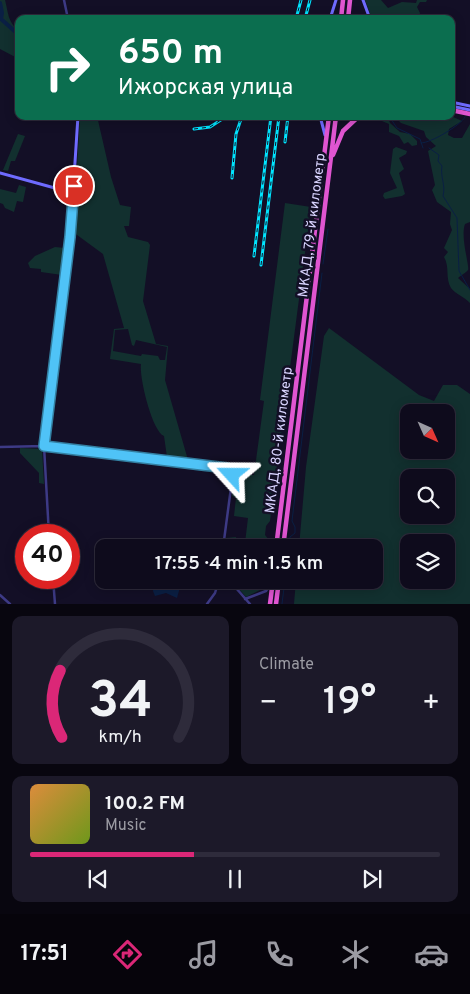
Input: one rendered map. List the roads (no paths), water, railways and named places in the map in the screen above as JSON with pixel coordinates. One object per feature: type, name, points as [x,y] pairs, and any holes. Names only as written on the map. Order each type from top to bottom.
[{"type":"highway","points":[[341,15],[343,0]]},
{"type":"highway","points":[[348,15],[350,0]]},
{"type":"highway","points":[[455,108],[470,114]]},
{"type":"highway","name":"МКАД, 79-й километр","points":[[302,335],[328,120]]},
{"type":"highway","name":"МКАД, 79-й километр","points":[[309,336],[335,120]]},
{"type":"highway","points":[[330,163],[341,134],[354,120]]},
{"type":"highway","name":"МКАД, 80-й километр","points":[[277,539],[302,335]]},
{"type":"highway","name":"МКАД, 80-й километр","points":[[284,539],[309,336]]},
{"type":"highway","points":[[270,604],[271,589]]},
{"type":"highway","points":[[276,604],[278,589]]},
{"type":"main road","points":[[331,15],[336,0]]},
{"type":"main road","points":[[363,0],[369,15]]},
{"type":"main road","points":[[455,103],[470,106]]},
{"type":"main road","points":[[455,108],[470,110]]},
{"type":"main road","points":[[1,175],[73,193],[78,120]]},
{"type":"main road","points":[[322,120],[326,140]]},
{"type":"street","points":[[64,0],[67,15]]},
{"type":"street","points":[[48,524],[44,446],[71,227],[73,193]]},
{"type":"street","points":[[0,447],[44,446],[227,468],[231,472],[232,480],[224,539]]},
{"type":"street","points":[[54,589],[55,604]]},
{"type":"street","points":[[207,604],[216,589]]},
{"type":"street","points":[[237,589],[250,604]]},
{"type":"street","points":[[246,599],[267,589]]},
{"type":"street","points":[[0,594],[10,604]]},
{"type":"water","points":[[153,589],[180,589],[177,598],[166,593],[155,596]]},
{"type":"waterway","points":[[0,3],[1,19],[15,31]]},
{"type":"waterway","points":[[421,143],[445,133],[465,117]]},
{"type":"waterway","points":[[392,120],[397,128],[420,139],[423,148]]},
{"type":"waterway","points":[[429,148],[439,155],[438,161],[442,166],[443,196],[457,218],[459,271],[470,290]]},
{"type":"waterway","points":[[323,264],[328,229]]},
{"type":"waterway","points":[[290,539],[295,533],[292,521],[322,273]]},
{"type":"waterway","points":[[282,604],[284,589]]},
{"type":"railway","points":[[297,15],[301,0]]},
{"type":"railway","points":[[306,15],[310,0]]},
{"type":"railway","points":[[194,129],[210,127],[221,120]]},
{"type":"railway","points":[[232,178],[236,134],[241,120]]},
{"type":"railway","points":[[254,256],[271,120]]},
{"type":"railway","points":[[261,265],[279,120]]},
{"type":"railway","points":[[285,142],[288,120]]}]
